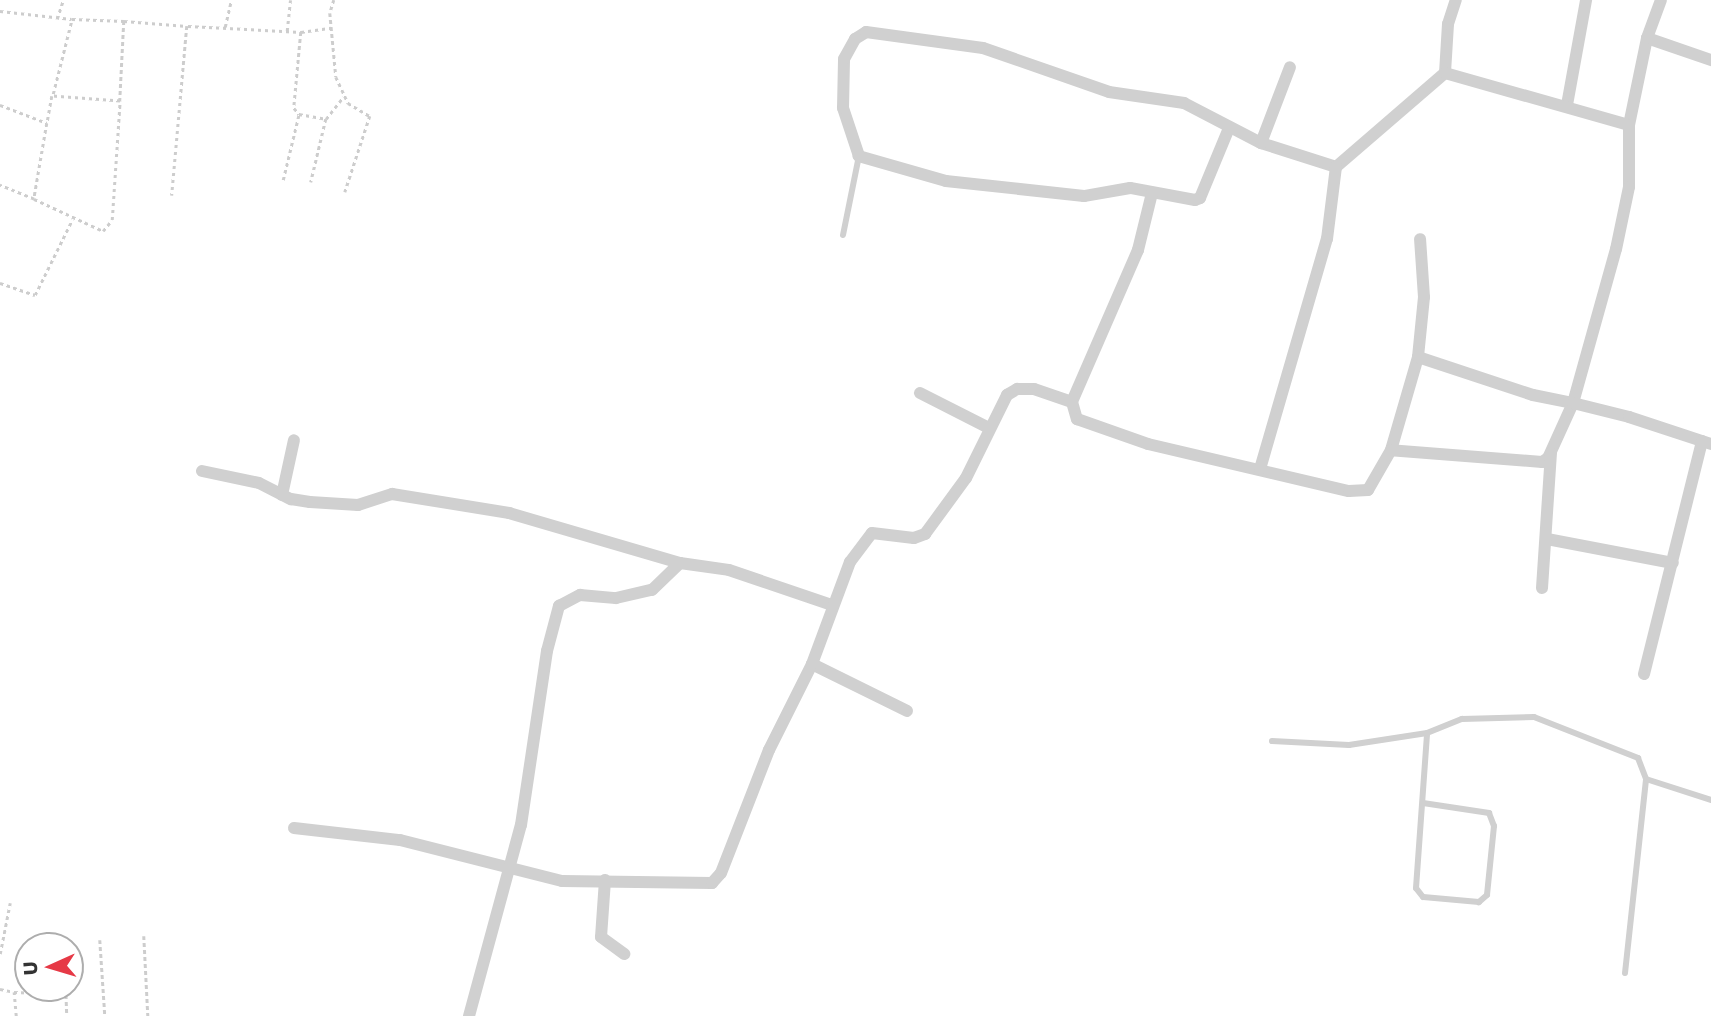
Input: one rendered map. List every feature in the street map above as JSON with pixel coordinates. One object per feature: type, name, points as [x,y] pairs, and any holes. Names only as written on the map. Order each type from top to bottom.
[{"type":"street","points":[[1260,469],[1327,239],[1336,167],[1445,73],[1448,24],[1456,0]]},
{"type":"street","points":[[1567,105],[1586,0]]},
{"type":"street","points":[[1542,588],[1551,453],[1573,403],[1625,211],[1631,166],[1629,125],[1647,38],[1661,0]]},
{"type":"street","points":[[1229,128],[1200,198],[1130,188],[1084,196],[1038,194],[946,181],[859,156],[845,119],[841,85],[846,50],[866,32],[983,48],[1109,92],[1184,103],[1261,143],[1336,167]]},
{"type":"street","points":[[1647,38],[1711,60]]},
{"type":"street","points":[[1261,143],[1290,66]]},
{"type":"street","points":[[1445,73],[1567,105],[1629,125]]},
{"type":"street","points":[[1152,193],[1138,250],[1072,402],[1077,419],[1112,434],[1361,492],[1368,490],[1391,450],[1418,357],[1424,298],[1420,239]]},
{"type":"street","points":[[1418,357],[1707,443],[1644,674]]},
{"type":"street","points":[[294,828],[400,840],[562,881],[705,884],[717,880],[769,750],[812,664],[850,562],[872,533],[914,538],[925,534],[966,478],[1007,395],[1017,389],[1034,389],[1072,402]]},
{"type":"street","points":[[920,393],[989,428]]},
{"type":"street","points":[[282,495],[294,440]]},
{"type":"street","points":[[1391,450],[1542,462],[1551,453]]},
{"type":"street","points":[[202,471],[259,483],[282,495],[358,505],[392,494],[509,513],[680,563],[729,569],[832,605]]},
{"type":"street","points":[[1547,539],[1673,563]]},
{"type":"street","points":[[470,1016],[521,825],[547,651],[559,606],[580,595],[616,598],[652,590],[680,563]]},
{"type":"street","points":[[812,664],[906,711]]},
{"type":"street","points":[[605,880],[601,937],[624,954]]},
{"type":"lane","points":[[843,235],[859,156]]},
{"type":"lane","points":[[1272,741],[1349,745],[1427,733],[1462,719],[1534,717],[1638,758],[1646,779],[1625,973]]},
{"type":"lane","points":[[1423,803],[1489,813],[1494,826],[1487,895],[1479,902],[1423,897],[1416,888],[1427,733]]},
{"type":"lane","points":[[1646,779],[1711,800]]},
{"type":"path","points":[[57,19],[63,0]]},
{"type":"path","points":[[225,27],[231,0]]},
{"type":"path","points":[[287,31],[290,0]]},
{"type":"path","points":[[334,0],[331,27],[336,77],[343,97],[370,116],[345,192]]},
{"type":"path","points":[[0,11],[57,19],[301,32],[331,27]]},
{"type":"path","points":[[34,198],[52,96],[72,19]]},
{"type":"path","points":[[0,185],[103,231],[112,220],[124,21]]},
{"type":"path","points":[[172,195],[187,26]]},
{"type":"path","points":[[301,32],[294,108],[299,114],[326,119]]},
{"type":"path","points":[[52,96],[120,101]]},
{"type":"path","points":[[311,182],[326,119],[343,97]]},
{"type":"path","points":[[0,104],[47,123]]},
{"type":"path","points":[[283,180],[299,114]]},
{"type":"path","points":[[0,283],[35,295],[72,219]]},
{"type":"path","points":[[0,954],[10,903]]},
{"type":"path","points":[[144,936],[147,1016]]},
{"type":"path","points":[[100,940],[105,1016]]},
{"type":"path","points":[[0,989],[14,992]]}]
